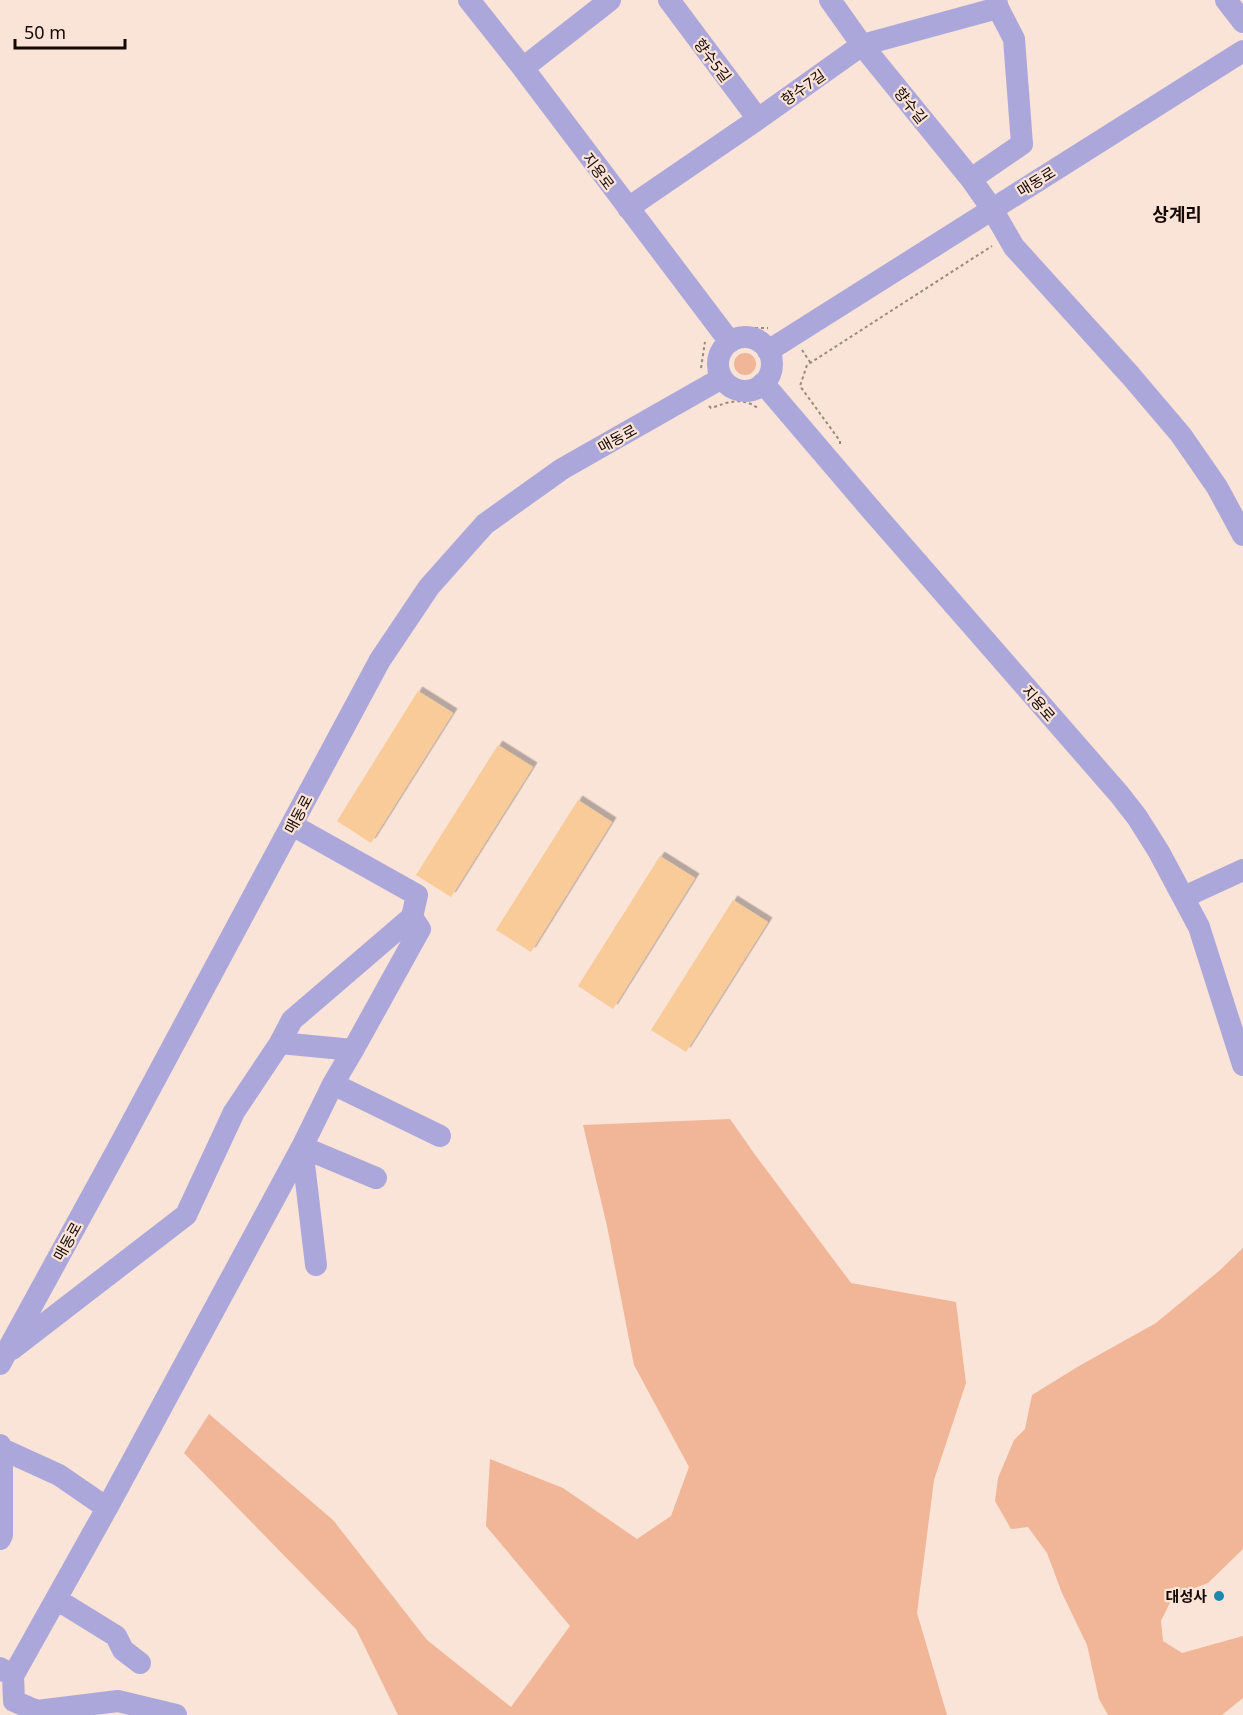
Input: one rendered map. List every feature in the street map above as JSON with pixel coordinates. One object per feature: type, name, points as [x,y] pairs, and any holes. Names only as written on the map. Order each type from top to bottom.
[{"type":"street","name":"지용로","points":[[469,0],[730,342]]},
{"type":"street","points":[[523,68],[610,0]]},
{"type":"street","name":"향수5길","points":[[669,0],[758,119]]},
{"type":"street","name":"향수길","points":[[830,0],[862,45],[971,179],[1014,247],[1181,435],[1241,527]]},
{"type":"street","points":[[1226,0],[1243,22]]},
{"type":"street","points":[[971,179],[1022,144],[1014,39],[997,4]]},
{"type":"street","name":"향수7길","points":[[628,208],[862,45],[997,4]]},
{"type":"street","name":"매동로","points":[[768,351],[1243,51]]},
{"type":"street","points":[[742,337],[750,338],[762,343],[768,351],[771,358],[769,376],[755,388],[742,390],[729,385],[722,378],[718,360],[723,348],[730,342],[742,337]]},
{"type":"street","name":"매동로","points":[[3,1359],[380,660],[429,587],[485,524],[562,469],[722,378]]},
{"type":"street","name":"지용로","points":[[763,383],[1137,817],[1199,927],[1243,1065]]},
{"type":"street","points":[[3,1359],[186,1215],[234,1112],[280,1043],[292,1020],[412,917],[417,895],[292,825]]},
{"type":"street","points":[[1184,897],[1243,870]]},
{"type":"street","points":[[176,1715],[118,1701],[37,1711],[14,1701],[7,1672],[56,1599],[107,1508],[302,1147],[333,1084],[420,929],[412,917]]},
{"type":"street","points":[[280,1043],[353,1050]]},
{"type":"street","points":[[333,1084],[440,1136]]},
{"type":"street","points":[[302,1147],[376,1178]]},
{"type":"street","points":[[302,1147],[316,1265]]},
{"type":"street","points":[[0,1539],[2,1535],[1,1447],[59,1475],[107,1508]]},
{"type":"street","points":[[56,1599],[116,1636],[123,1650],[140,1663]]},
{"type":"path","points":[[841,452],[840,441],[800,386],[807,365],[1007,236]]},
{"type":"path","points":[[701,391],[711,408],[730,401],[751,402],[767,418],[805,392]]},
{"type":"shaded area","points":[[745,353],[753,356],[756,364],[753,372],[745,375],[737,372],[734,364],[737,356]]},
{"type":"shaded area","points":[[730,1119],[851,1283],[956,1302],[966,1383],[934,1480],[917,1613],[947,1715],[398,1715],[356,1629],[184,1453],[209,1414],[333,1520],[427,1640],[511,1707],[570,1626],[486,1526],[490,1459],[563,1488],[637,1539],[671,1516],[689,1467],[634,1365],[607,1226],[583,1125]]},
{"type":"shaded area","points":[[1243,1248],[1243,1549],[1208,1583],[1173,1596],[1161,1621],[1163,1641],[1182,1653],[1243,1636],[1243,1698],[1222,1715],[1108,1715],[1099,1699],[1087,1645],[1062,1593],[1047,1553],[1028,1527],[1011,1529],[995,1501],[998,1478],[1014,1440],[1025,1429],[1032,1395],[1156,1323]]},
{"type":"building","points":[[418,691],[453,713],[371,843],[337,821]]},
{"type":"building","points":[[498,745],[533,767],[451,897],[416,875]]},
{"type":"building","points":[[578,800],[612,822],[531,952],[496,930]]},
{"type":"building","points":[[660,856],[695,878],[613,1009],[578,986]]},
{"type":"building","points":[[733,900],[768,922],[686,1052],[651,1030]]},
{"type":"place","name":"대성사","points":[[1219,1596]]},
{"type":"district","name":"상계리","points":[[1177,214]]}]
